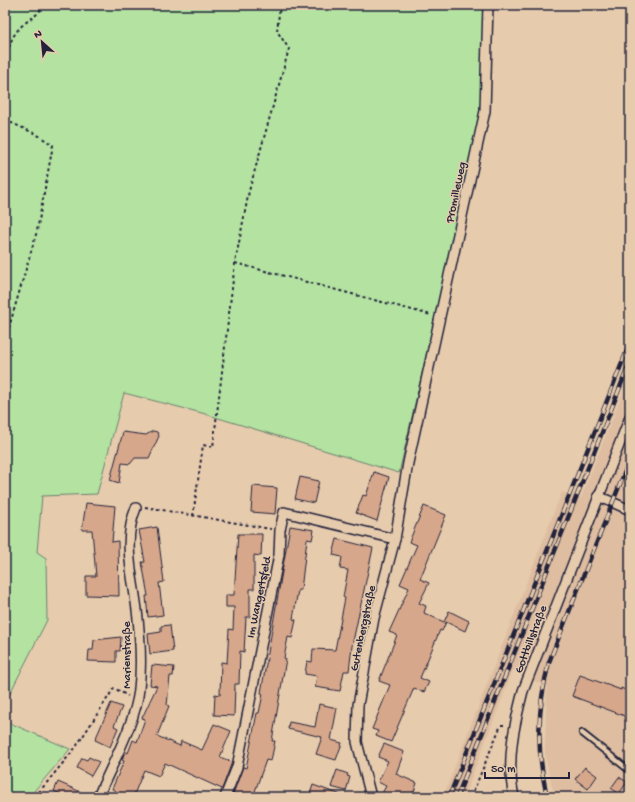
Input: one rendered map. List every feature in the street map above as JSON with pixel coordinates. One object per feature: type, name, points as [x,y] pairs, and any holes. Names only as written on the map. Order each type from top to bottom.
[{"type":"street","name":"Promilleweg","points":[[408,463],[485,111],[488,5]]},
{"type":"street","name":"Gottbillstraße","points":[[514,797],[510,754],[514,724],[523,691],[630,417]]},
{"type":"street","name":"Gutenbergstraße","points":[[371,797],[357,742],[358,705],[374,618],[394,538],[408,463]]},
{"type":"street","points":[[598,496],[630,510]]},
{"type":"street","name":"Marienstraße","points":[[98,797],[130,722],[139,690],[137,611],[131,571],[129,542],[136,508]]},
{"type":"street","name":"Im Wangertsfeld","points":[[225,797],[237,767],[279,555],[280,530],[284,512],[394,538]]},
{"type":"lane","points":[[582,734],[630,771]]},
{"type":"path","points":[[5,71],[11,38],[23,24],[40,12],[44,5]]},
{"type":"path","points":[[192,516],[203,445],[213,447],[235,263],[248,191],[289,49],[277,31],[280,5]]},
{"type":"path","points":[[5,120],[36,134],[53,145],[37,231],[5,341]]},
{"type":"path","points":[[235,263],[440,317]]},
{"type":"path","points":[[136,508],[150,507],[192,516],[280,530]]},
{"type":"path","points":[[34,797],[76,746],[114,688],[136,700]]},
{"type":"path","points":[[471,797],[501,725],[514,724]]},
{"type":"shaded area","points":[[630,374],[630,797],[554,797],[545,754],[547,687],[513,670],[464,797],[443,797],[562,492],[581,498]]},
{"type":"green space","points":[[5,5],[484,5],[481,117],[399,473],[202,413],[124,393],[97,494],[42,496],[37,552],[46,558],[47,620],[5,703]]},
{"type":"green space","points":[[5,721],[70,749],[29,797],[5,797]]},
{"type":"building","points":[[153,431],[157,432],[159,436],[149,458],[135,458],[130,464],[122,463],[119,483],[110,480],[123,432],[146,435]]},
{"type":"building","points":[[374,472],[389,477],[377,521],[356,513],[363,495],[366,496]]},
{"type":"building","points":[[300,477],[319,481],[314,503],[295,499]]},
{"type":"building","points":[[253,486],[277,488],[275,514],[251,512]]},
{"type":"building","points":[[86,503],[115,506],[112,542],[118,541],[119,596],[86,595],[86,576],[96,576],[92,530],[82,530]]},
{"type":"building","points":[[424,506],[446,515],[420,579],[429,583],[419,603],[426,606],[424,613],[444,622],[449,611],[469,621],[465,631],[446,622],[442,631],[440,630],[420,678],[429,682],[424,692],[414,688],[391,742],[376,736],[378,731],[372,729],[390,685],[379,681],[397,635],[389,632],[409,588],[400,584],[417,545],[409,542]]},
{"type":"building","points":[[290,526],[314,530],[312,540],[307,539],[301,590],[298,590],[293,619],[296,620],[292,638],[288,637],[284,658],[286,659],[272,741],[275,741],[271,761],[266,760],[253,797],[240,797],[233,794],[243,767],[246,768],[257,713],[259,713],[263,694],[261,693]]},
{"type":"building","points":[[157,527],[164,582],[159,583],[163,615],[148,617],[146,596],[148,596],[142,562],[145,562],[139,530]]},
{"type":"building","points":[[238,534],[262,534],[261,556],[254,555],[254,589],[250,589],[250,617],[246,617],[244,652],[240,651],[239,684],[235,684],[234,716],[214,715],[215,694],[220,695],[221,662],[227,663],[229,629],[233,630],[234,607],[226,607],[226,595],[234,595]]},
{"type":"building","points":[[337,539],[373,548],[352,646],[349,671],[344,671],[340,691],[315,687],[317,676],[305,674],[307,661],[312,662],[313,649],[335,650],[345,598],[343,597],[348,570],[340,569],[342,557],[333,555]]},
{"type":"building","points":[[170,625],[173,651],[150,654],[148,634],[161,632],[161,626]]},
{"type":"building","points":[[121,637],[120,651],[116,651],[116,662],[88,661],[89,650],[93,650],[94,640]]},
{"type":"building","points":[[152,665],[174,667],[173,676],[170,676],[167,705],[169,706],[157,736],[180,746],[181,741],[202,750],[214,724],[231,731],[220,757],[232,762],[222,789],[165,763],[159,776],[144,770],[133,797],[114,797],[116,791],[112,789],[124,761],[122,760],[125,751],[128,753],[133,740],[137,742],[145,719],[142,718],[157,686],[150,685]]},
{"type":"building","points":[[580,675],[630,692],[630,718],[572,696]]},
{"type":"building","points":[[111,703],[122,707],[114,726],[118,728],[110,747],[95,740]]},
{"type":"building","points":[[319,704],[337,708],[331,740],[342,743],[336,760],[316,754],[322,737],[288,729],[289,722],[315,727]]},
{"type":"building","points":[[384,744],[404,752],[396,774],[417,783],[412,797],[380,797],[386,786],[378,782],[388,761],[378,757]]},
{"type":"building","points":[[89,757],[99,762],[91,776],[77,768],[82,758],[87,760]]},
{"type":"building","points":[[585,767],[597,776],[588,789],[575,779]]},
{"type":"building","points":[[337,770],[348,774],[347,776],[350,777],[346,791],[331,787]]},
{"type":"building","points":[[619,777],[627,782],[619,794],[611,788]]},
{"type":"building","points":[[58,782],[92,797],[59,797],[60,794],[54,791]]},
{"type":"building","points":[[313,785],[344,797],[319,797],[310,794]]},
{"type":"railway","points":[[449,797],[630,343]]},
{"type":"railway","points":[[457,797],[630,362]]},
{"type":"railway","points":[[547,797],[543,779],[539,730],[542,697],[549,662],[630,459]]}]
